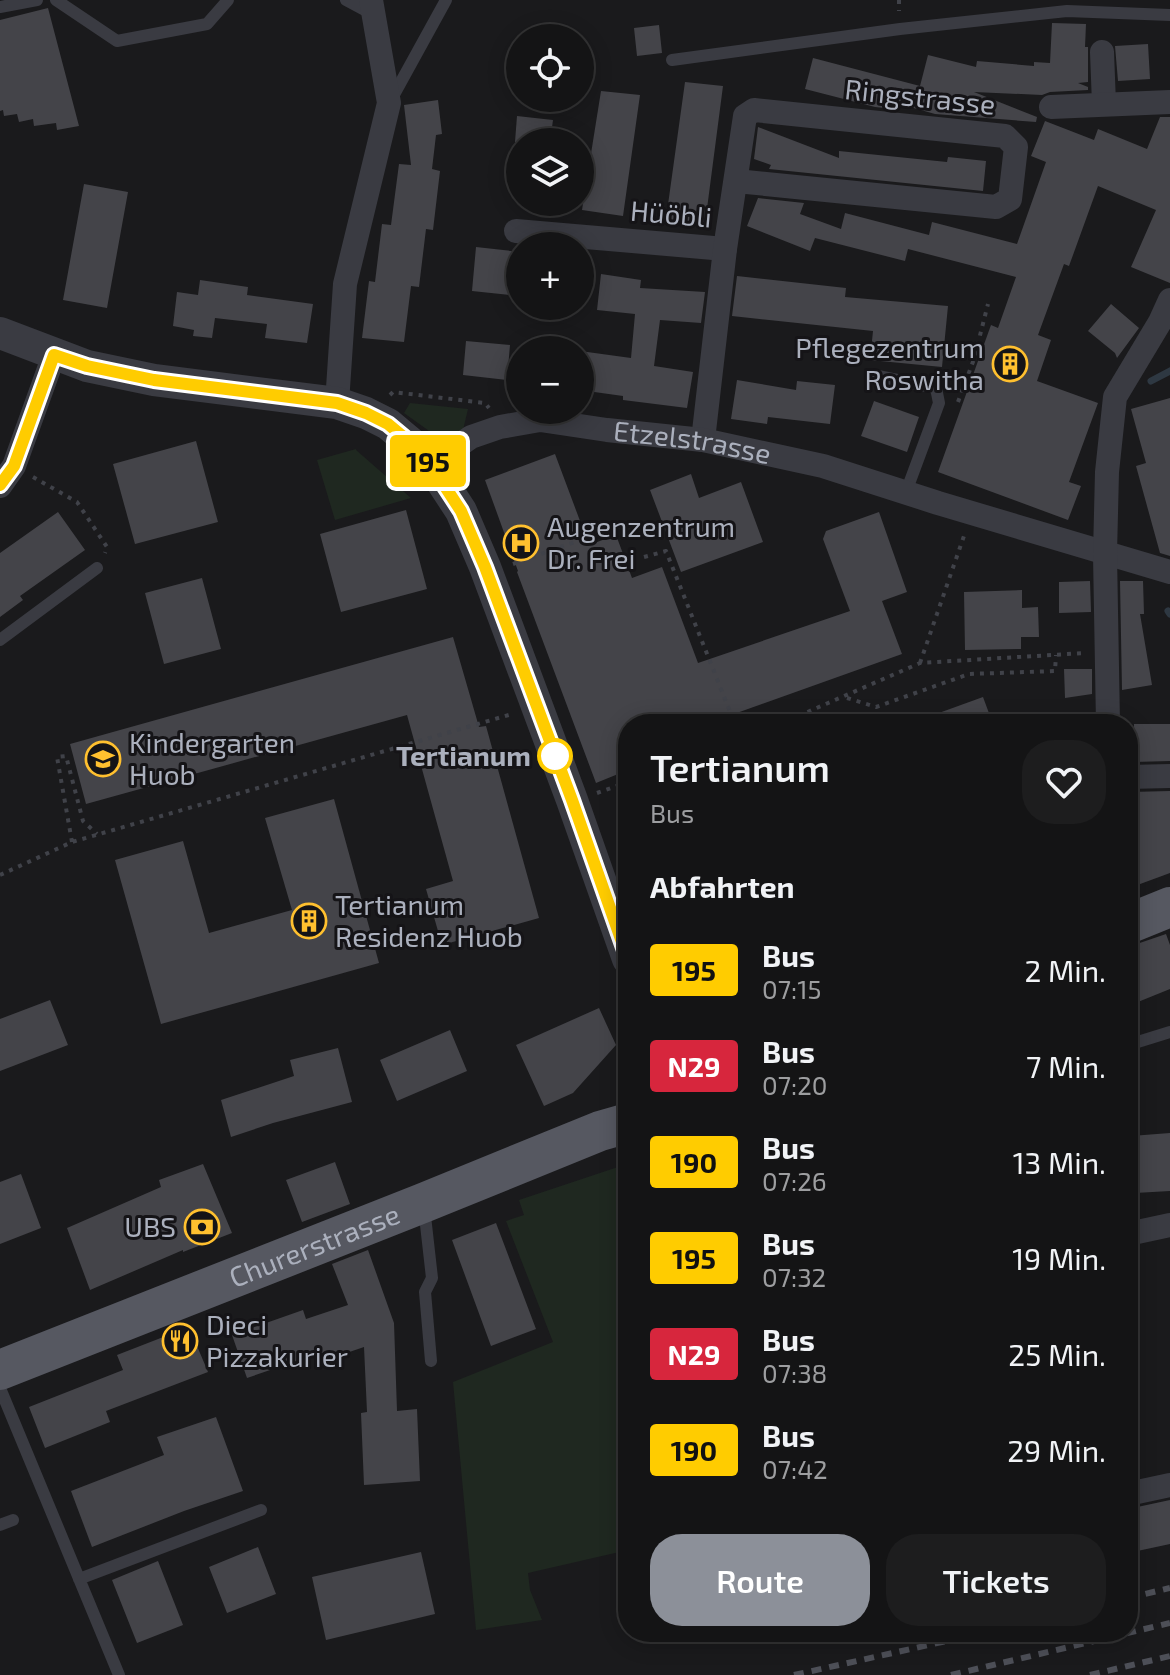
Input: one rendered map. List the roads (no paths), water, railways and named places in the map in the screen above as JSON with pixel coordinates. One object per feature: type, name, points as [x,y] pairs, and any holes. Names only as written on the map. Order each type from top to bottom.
[{"type":"main road","points":[[1138,920],[1170,907]]},
{"type":"main road","name":"Churerstrasse","points":[[0,1370],[618,1126]]},
{"type":"street","points":[[337,403],[345,284],[389,103],[372,7]]},
{"type":"street","points":[[1102,52],[1104,104]]},
{"type":"street","points":[[1051,107],[1170,102]]},
{"type":"street","name":"Ringstrasse","points":[[703,440],[725,249],[745,116],[754,110],[1005,136],[1016,147],[1010,199],[996,207],[736,181]]},
{"type":"street","name":"Hüöbli","points":[[516,231],[725,249]]},
{"type":"street","points":[[1108,714],[1105,554],[1107,472],[1115,397],[1170,300]]},
{"type":"street","points":[[0,333],[87,366],[154,380],[337,403],[388,424],[411,442],[431,465],[461,511],[485,567],[618,931]]},
{"type":"street","points":[[7,476],[54,355]]},
{"type":"street","name":"Etzelstrasse","points":[[431,465],[471,437],[500,427],[540,420],[703,440],[823,466],[1170,572]]},
{"type":"street","points":[[1138,777],[1170,776]]},
{"type":"street","points":[[1138,1232],[1170,1225]]},
{"type":"street","points":[[1138,1493],[1170,1485]]},
{"type":"lane","points":[[0,7],[37,0]]},
{"type":"lane","points":[[56,0],[117,41],[207,24],[228,0]]},
{"type":"lane","points":[[346,0],[372,7]]},
{"type":"lane","points":[[389,103],[446,0]]},
{"type":"lane","points":[[672,60],[900,29],[1067,11],[1170,15]]},
{"type":"lane","points":[[878,376],[936,388],[939,403],[906,492]]},
{"type":"lane","points":[[0,640],[97,568]]},
{"type":"lane","points":[[1138,1042],[1170,1032]]},
{"type":"lane","points":[[423,1203],[432,1278],[425,1292],[431,1361]]},
{"type":"lane","points":[[0,1388],[119,1675]]},
{"type":"lane","points":[[79,1579],[261,1510]]},
{"type":"lane","points":[[0,1525],[13,1520]]},
{"type":"waterway","points":[[1151,381],[1170,371]]},
{"type":"railway","points":[[1138,1596],[1170,1588]]},
{"type":"railway","points":[[1138,1631],[1170,1623]]},
{"type":"railway","points":[[794,1675],[942,1642]]},
{"type":"railway","points":[[951,1675],[1090,1642]]},
{"type":"railway","points":[[1090,1675],[1170,1656]]},
{"type":"place","name":"Pflegezentrum Roswitha","points":[[1010,364]]},
{"type":"place","name":"Augenzentrum Dr. Frei","points":[[521,543]]},
{"type":"place","name":"Tertianum","points":[[555,756]]},
{"type":"place","name":"Kindergarten Huob","points":[[103,759]]},
{"type":"place","name":"Tertianum Residenz Huob","points":[[309,921]]},
{"type":"place","name":"UBS","points":[[202,1227]]},
{"type":"place","name":"Dieci Pizzakurier","points":[[180,1341]]}]
